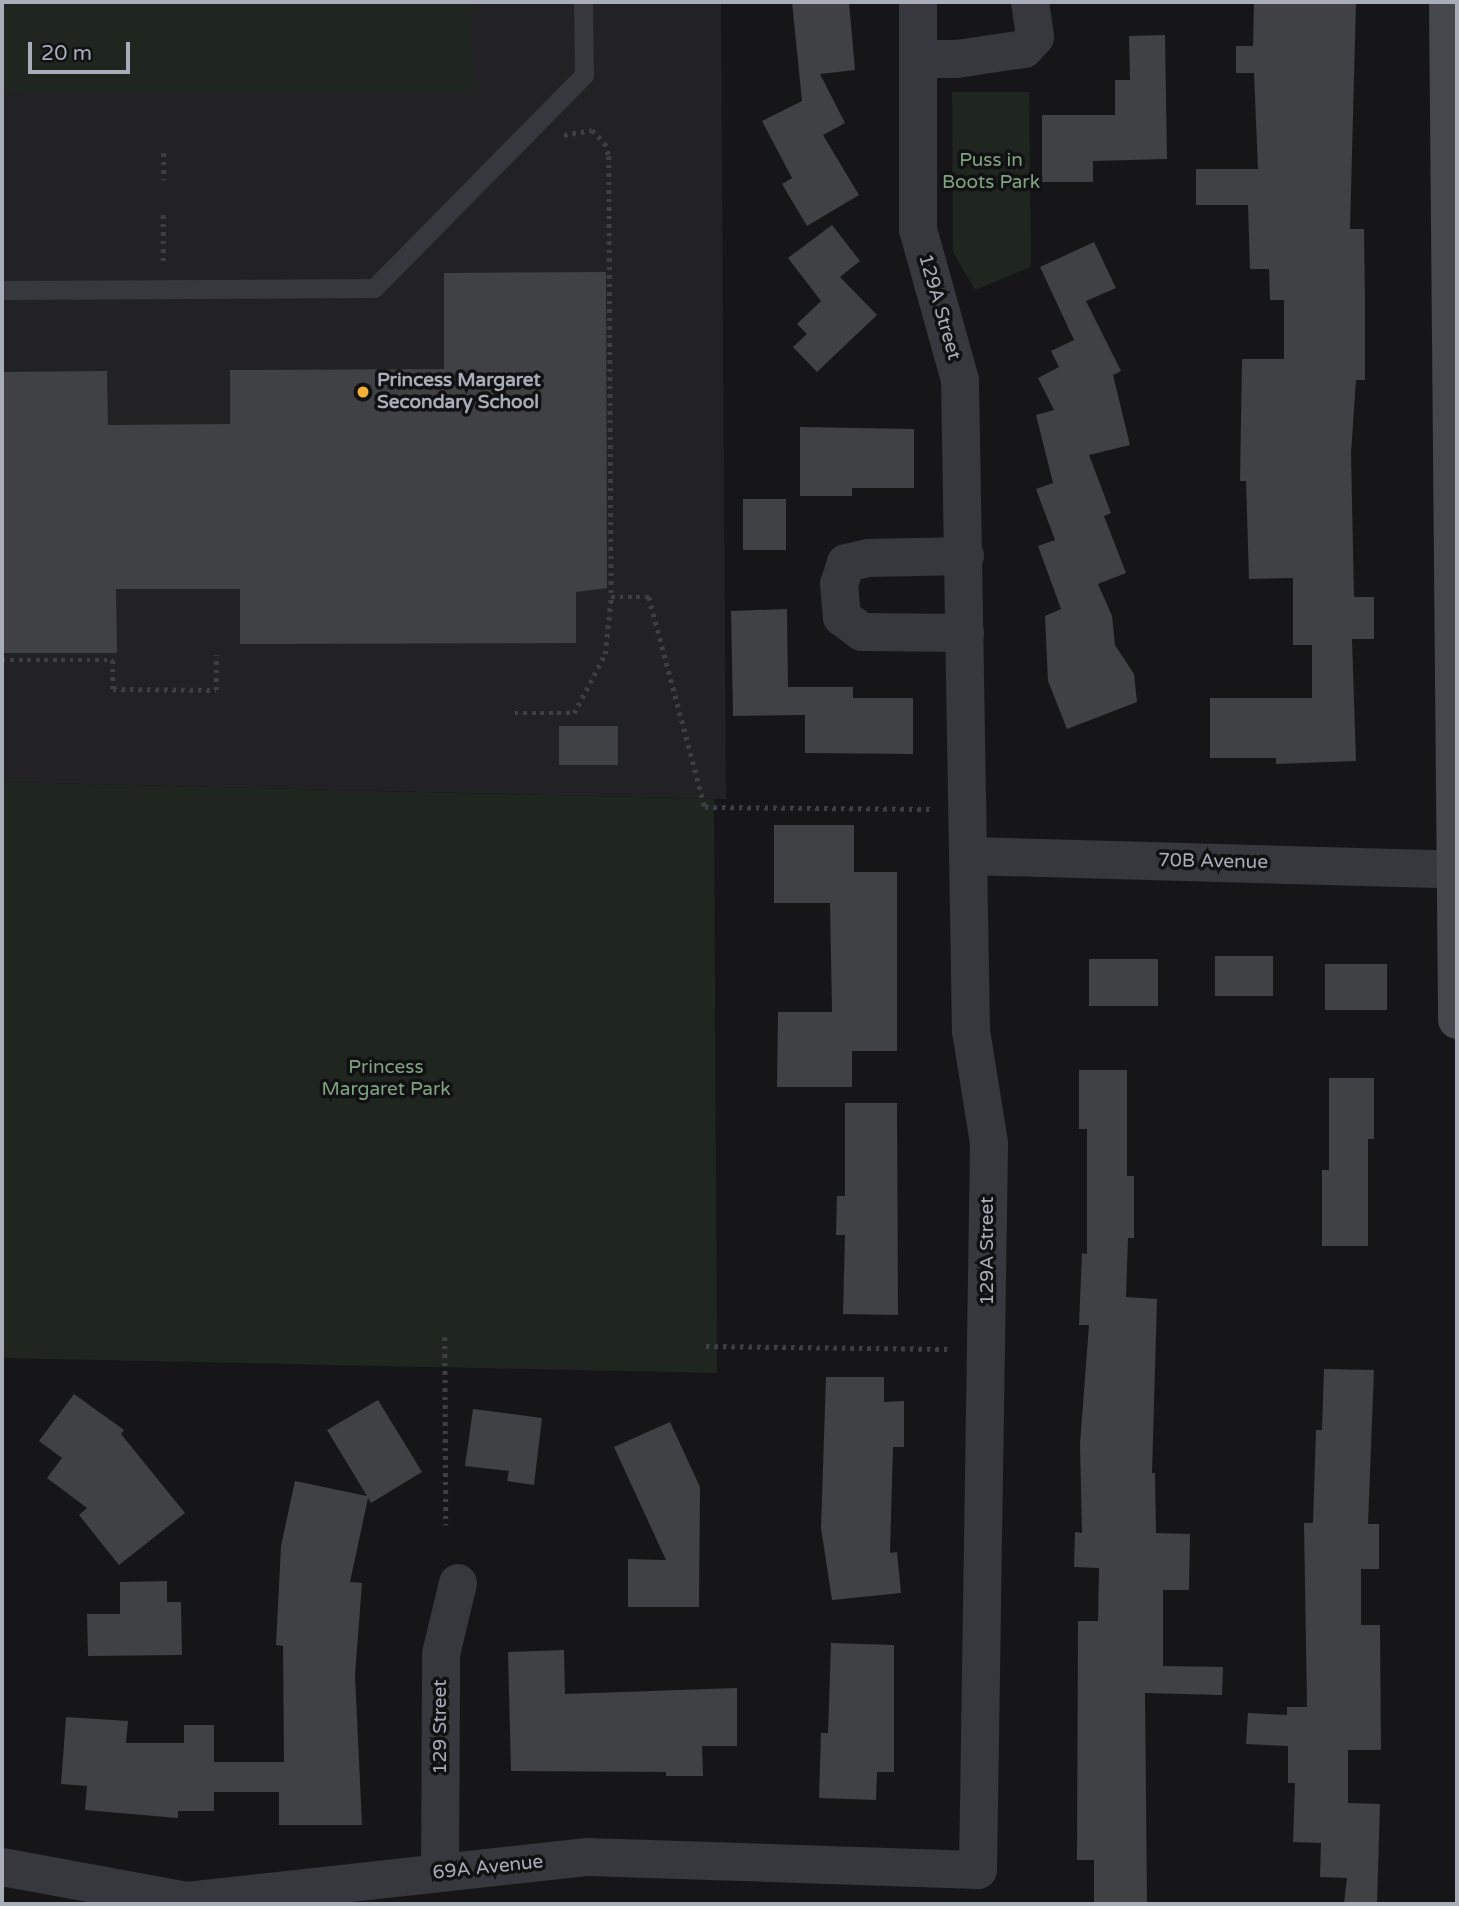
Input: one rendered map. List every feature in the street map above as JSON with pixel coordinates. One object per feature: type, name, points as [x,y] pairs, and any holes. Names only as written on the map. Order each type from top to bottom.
[{"type":"street","name":"129A Street","points":[[918,2],[918,230],[960,380],[971,1031],[989,1143],[978,1870]]},
{"type":"street","points":[[918,59],[957,59],[1024,49],[1035,37],[1030,2]]},
{"type":"street","points":[[1448,2],[1457,1020]]},
{"type":"street","points":[[965,555],[868,558],[846,564],[839,584],[842,617],[862,632],[965,633]]},
{"type":"street","name":"70B Avenue","points":[[969,856],[1457,870]]},
{"type":"street","name":"129 Street","points":[[440,1873],[441,1654],[458,1583]]},
{"type":"street","name":"69A Avenue","points":[[2,1867],[187,1901],[588,1857],[978,1870]]},
{"type":"lane","points":[[2,290],[374,288],[584,75],[583,2]]},
{"type":"path","points":[[515,713],[574,713],[605,654],[611,597],[609,156],[605,143],[592,130],[578,129],[560,137]]},
{"type":"path","points":[[164,153],[164,180]]},
{"type":"path","points":[[163,211],[163,261]]},
{"type":"path","points":[[611,597],[649,597],[705,807],[941,809]]},
{"type":"path","points":[[2,660],[113,660],[113,689],[216,690],[216,655]]},
{"type":"path","points":[[445,1337],[446,1525]]},
{"type":"path","points":[[706,1346],[958,1349]]},
{"type":"shaded area","name":"Princess Margaret Secondary School","points":[[2,2],[721,2],[726,799],[2,782]]},
{"type":"green space","points":[[2,2],[473,2],[474,92],[2,93]]},
{"type":"green space","name":"Puss in Boots Park","points":[[952,92],[1029,92],[1031,267],[975,290],[953,252]]},
{"type":"green space","name":"Princess Margaret Park","points":[[2,782],[714,799],[717,1373],[2,1358]]},
{"type":"building","points":[[792,2],[849,2],[855,70],[820,74],[845,123],[823,135],[859,195],[807,226],[782,184],[792,178],[762,121],[802,101]]},
{"type":"building","points":[[1254,2],[1356,2],[1350,229],[1364,229],[1365,380],[1356,380],[1351,453],[1354,597],[1374,597],[1374,639],[1352,639],[1356,761],[1276,764],[1276,758],[1210,758],[1210,698],[1312,698],[1312,645],[1293,645],[1293,578],[1249,579],[1246,481],[1240,481],[1242,359],[1284,359],[1284,300],[1270,300],[1269,269],[1250,269],[1248,205],[1196,205],[1196,169],[1258,169],[1254,73],[1236,73],[1236,46],[1253,46]]},
{"type":"building","points":[[1165,35],[1167,159],[1093,161],[1093,182],[1042,182],[1042,115],[1115,115],[1115,80],[1130,80],[1129,36]]},
{"type":"building","points":[[832,225],[860,261],[840,277],[877,315],[817,372],[793,347],[807,334],[797,324],[821,301],[788,258]]},
{"type":"building","points":[[1094,242],[1116,288],[1086,301],[1121,371],[1113,375],[1130,445],[1089,455],[1111,513],[1104,516],[1126,573],[1098,584],[1112,616],[1115,645],[1134,674],[1137,702],[1067,729],[1048,681],[1045,616],[1061,609],[1038,546],[1055,540],[1036,489],[1053,483],[1036,415],[1054,410],[1038,378],[1059,367],[1051,351],[1074,340],[1040,267]]},
{"type":"building","points":[[606,272],[607,588],[576,592],[576,643],[240,644],[240,589],[116,589],[117,653],[2,653],[2,372],[107,371],[108,425],[230,424],[230,370],[444,369],[444,273]]},
{"type":"building","points":[[800,427],[914,429],[914,488],[852,488],[852,496],[800,496]]},
{"type":"building","points":[[743,499],[786,499],[786,550],[743,550]]},
{"type":"building","points":[[787,609],[788,687],[853,687],[853,698],[913,698],[913,754],[805,753],[805,715],[733,716],[731,611]]},
{"type":"building","points":[[559,726],[618,726],[618,765],[559,765]]},
{"type":"building","points":[[774,825],[854,825],[854,872],[897,872],[897,1051],[852,1051],[852,1087],[777,1087],[778,1012],[832,1012],[830,903],[774,903]]},
{"type":"building","points":[[1215,956],[1273,956],[1273,996],[1215,996]]},
{"type":"building","points":[[1089,959],[1158,959],[1158,1006],[1089,1006]]},
{"type":"building","points":[[1325,964],[1387,964],[1387,1010],[1325,1010]]},
{"type":"building","points":[[1079,1070],[1127,1070],[1127,1176],[1134,1176],[1134,1238],[1128,1238],[1126,1297],[1157,1299],[1152,1473],[1155,1473],[1156,1533],[1190,1534],[1189,1590],[1163,1590],[1163,1666],[1223,1667],[1222,1695],[1145,1693],[1147,1904],[1094,1904],[1094,1860],[1077,1860],[1078,1621],[1098,1621],[1099,1568],[1074,1567],[1075,1532],[1082,1533],[1080,1444],[1089,1325],[1079,1325],[1082,1253],[1087,1254],[1087,1129],[1079,1129]]},
{"type":"building","points":[[1329,1078],[1374,1078],[1374,1139],[1368,1139],[1368,1246],[1322,1246],[1322,1170],[1329,1170]]},
{"type":"building","points":[[845,1103],[897,1103],[898,1315],[843,1314],[845,1235],[836,1235],[837,1196],[845,1196]]},
{"type":"building","points":[[1324,1369],[1374,1370],[1368,1524],[1379,1524],[1379,1569],[1361,1569],[1361,1625],[1380,1625],[1381,1750],[1348,1750],[1348,1803],[1380,1804],[1377,1904],[1344,1904],[1347,1878],[1320,1877],[1321,1843],[1293,1842],[1295,1783],[1288,1783],[1288,1746],[1246,1744],[1248,1713],[1287,1715],[1287,1707],[1307,1707],[1304,1523],[1313,1523],[1316,1430],[1322,1430]]},
{"type":"building","points":[[826,1377],[884,1377],[884,1402],[904,1401],[904,1447],[893,1447],[890,1553],[897,1552],[901,1593],[832,1600],[821,1528]]},
{"type":"building","points":[[74,1394],[124,1430],[121,1434],[185,1513],[119,1565],[79,1515],[87,1508],[47,1478],[62,1458],[39,1441]]},
{"type":"building","points":[[378,1400],[422,1472],[371,1503],[368,1498],[350,1582],[362,1583],[355,1675],[362,1825],[279,1825],[279,1792],[214,1792],[214,1811],[178,1811],[178,1818],[85,1810],[87,1786],[61,1784],[66,1717],[128,1721],[126,1743],[184,1743],[184,1725],[214,1725],[214,1762],[284,1762],[283,1646],[276,1645],[281,1546],[295,1481],[367,1496],[327,1430]]},
{"type":"building","points":[[473,1409],[542,1418],[534,1485],[507,1481],[509,1471],[465,1466]]},
{"type":"building","points":[[670,1422],[700,1487],[699,1607],[628,1607],[628,1559],[666,1560],[614,1447]]},
{"type":"building","points":[[167,1581],[167,1602],[181,1602],[182,1655],[88,1656],[87,1614],[120,1614],[120,1582]]},
{"type":"building","points":[[831,1643],[894,1645],[894,1772],[877,1772],[876,1800],[819,1798],[821,1733],[828,1733]]},
{"type":"building","points":[[564,1650],[565,1694],[737,1688],[737,1746],[702,1746],[703,1776],[666,1776],[666,1772],[511,1771],[508,1652]]},
{"type":"place","name":"Princess Margaret Secondary School","points":[[363,392]]}]
